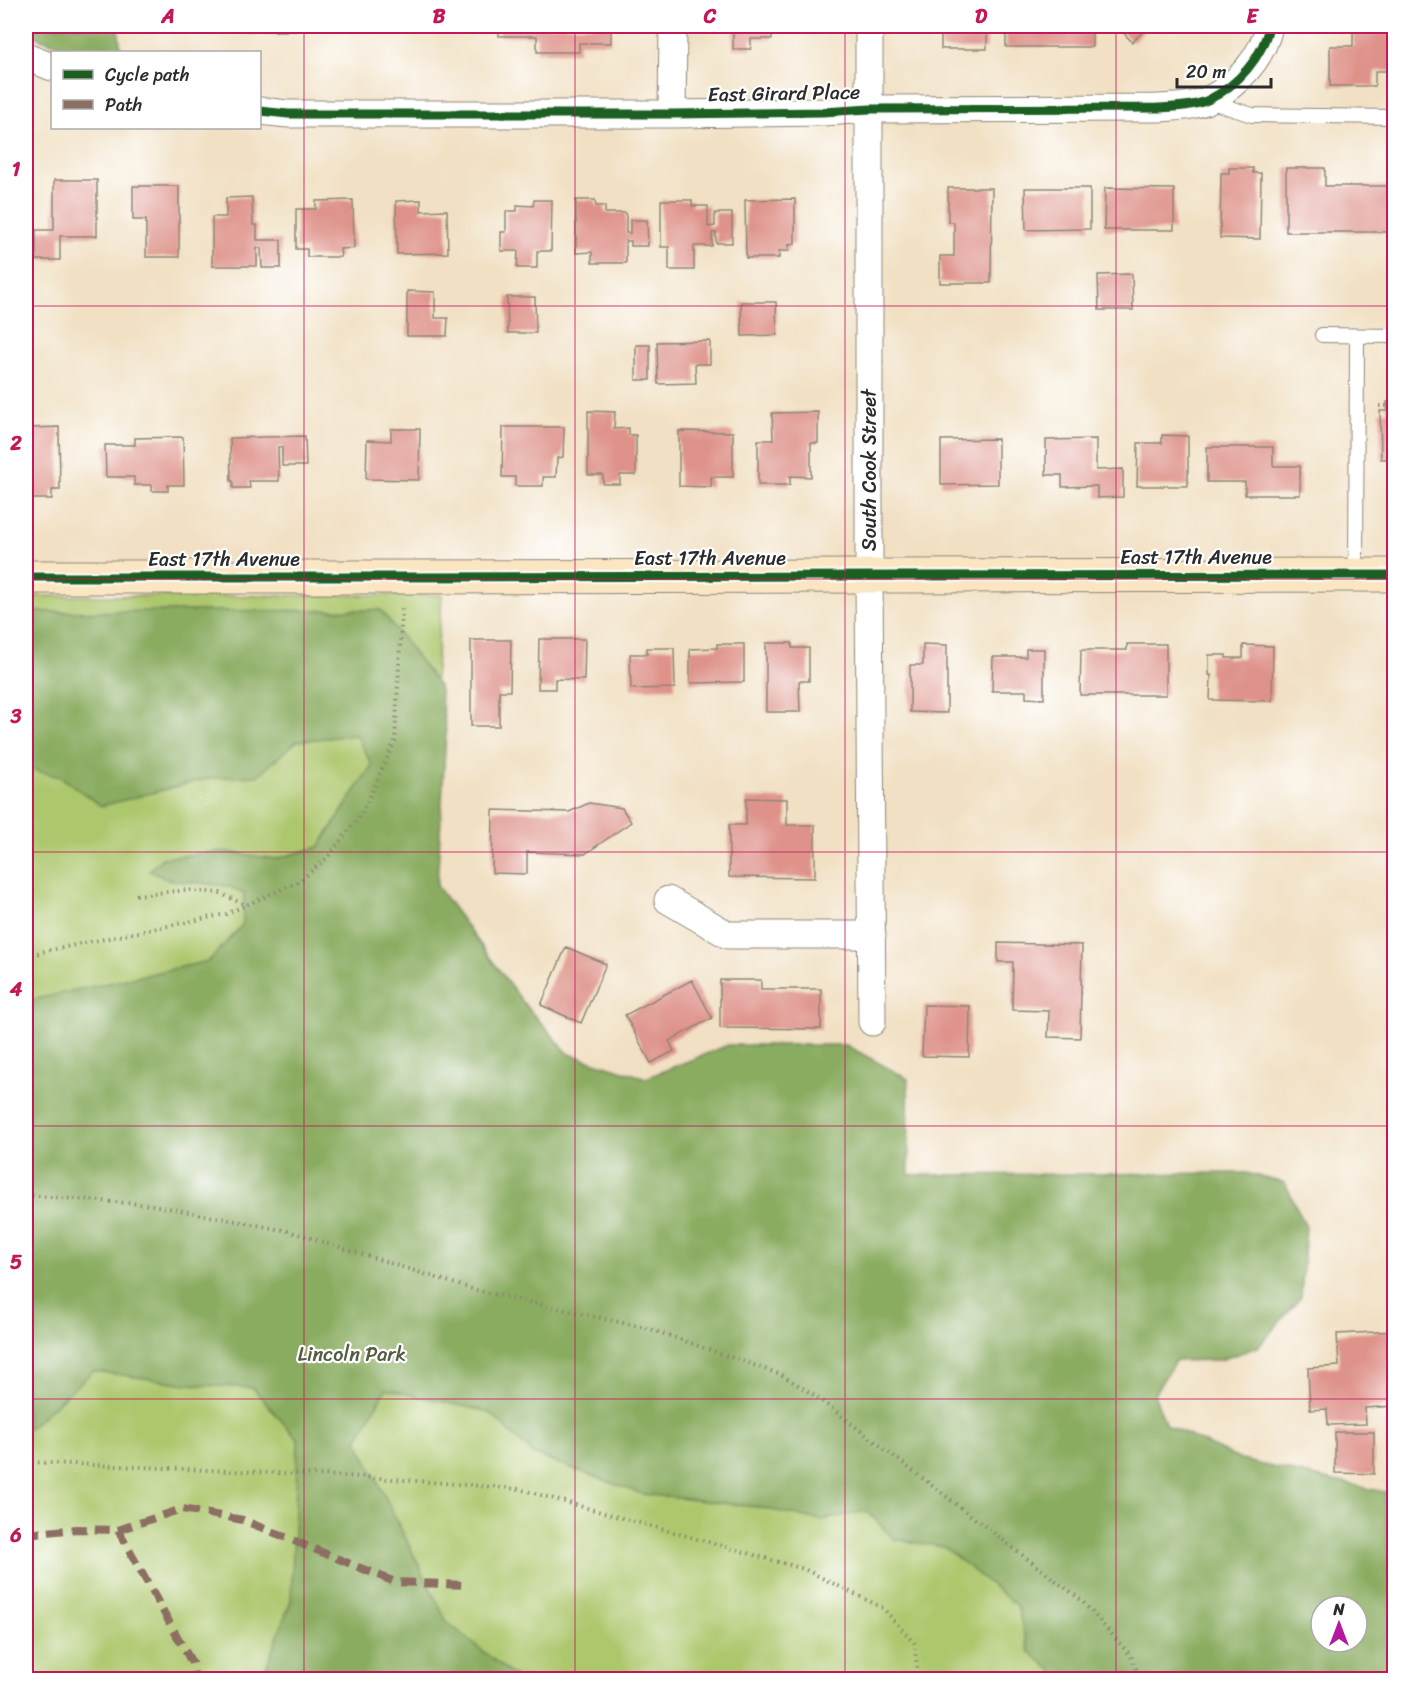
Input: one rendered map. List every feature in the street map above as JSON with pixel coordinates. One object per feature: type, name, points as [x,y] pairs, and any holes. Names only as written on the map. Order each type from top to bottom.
[{"type":"street","points":[[672,114],[673,26]]},
{"type":"street","name":"South Cook Street","points":[[870,26],[869,575],[872,1022]]},
{"type":"street","name":"East Girard Place","points":[[261,111],[288,114],[672,114],[823,112],[870,109],[1184,107],[1207,100],[1228,88],[1250,67],[1267,38],[1269,26]]},
{"type":"street","points":[[26,57],[51,67]]},
{"type":"street","name":"East 17th Avenue","points":[[26,577],[1395,575]]},
{"type":"street","points":[[668,900],[728,935],[872,935]]},
{"type":"lane","points":[[1207,100],[1252,115],[1395,117]]},
{"type":"lane","points":[[1322,335],[1395,336]]},
{"type":"lane","points":[[1356,575],[1358,336]]},
{"type":"path","points":[[26,957],[226,914],[298,882],[327,858],[362,813],[394,741],[404,578]]},
{"type":"path","points":[[136,895],[187,890],[220,893],[245,905]]},
{"type":"path","points":[[26,1195],[152,1205],[288,1231],[475,1290],[650,1329],[782,1375],[814,1395],[1081,1600],[1131,1656],[1140,1680]]},
{"type":"path","points":[[26,1462],[366,1477],[519,1489],[804,1569],[883,1608],[914,1642],[919,1680]]},
{"type":"green space","points":[[26,26],[118,26],[121,51],[81,51],[26,33]]},
{"type":"green space","name":"Lincoln Park","points":[[442,595],[414,931],[1224,1679],[26,1679],[26,596]]},
{"type":"green space","name":"Lincoln Park","points":[[381,610],[439,686],[446,732],[437,886],[525,1005],[569,1054],[646,1078],[728,1045],[846,1045],[908,1079],[909,1175],[1246,1173],[1285,1183],[1306,1227],[1301,1297],[1258,1347],[1220,1360],[1175,1361],[1154,1394],[1166,1425],[1241,1460],[1394,1494],[1394,1679],[1062,1679],[1029,1651],[1017,1606],[944,1547],[894,1539],[867,1511],[821,1520],[757,1507],[642,1494],[533,1454],[489,1412],[386,1389],[357,1440],[447,1622],[517,1679],[262,1679],[291,1600],[298,1440],[253,1388],[187,1384],[93,1371],[26,1431],[26,1001],[209,961],[243,924],[244,894],[229,886],[169,880],[149,871],[162,858],[223,851],[275,859],[319,847],[372,765],[356,735],[297,741],[257,776],[210,778],[101,806],[61,777],[26,768],[26,612]]},
{"type":"building","points":[[245,26],[296,26],[296,31],[245,31]]},
{"type":"building","points":[[499,26],[611,26],[611,43],[579,43],[579,52],[537,52],[537,36],[499,36]]},
{"type":"building","points":[[733,26],[772,26],[772,39],[751,39],[751,49],[733,49]]},
{"type":"building","points":[[941,26],[987,26],[987,49],[941,49]]},
{"type":"building","points":[[1006,26],[1092,26],[1092,47],[1006,47]]},
{"type":"building","points":[[1117,26],[1149,26],[1132,42]]},
{"type":"building","points":[[1394,26],[1394,71],[1375,71],[1375,86],[1330,86],[1330,46],[1353,46],[1353,27]]},
{"type":"building","points":[[1229,168],[1253,168],[1253,173],[1261,173],[1260,239],[1220,238],[1221,173],[1229,173]]},
{"type":"building","points":[[1286,168],[1325,168],[1325,186],[1389,186],[1389,232],[1286,232]]},
{"type":"building","points":[[54,180],[97,180],[97,236],[60,236],[60,260],[36,260],[36,230],[54,230]]},
{"type":"building","points":[[133,186],[179,186],[179,257],[146,257],[146,220],[133,220]]},
{"type":"building","points":[[948,188],[992,188],[991,283],[940,283],[940,256],[954,256],[954,222],[948,222]]},
{"type":"building","points":[[1025,188],[1090,188],[1090,229],[1026,230]]},
{"type":"building","points":[[1105,188],[1174,189],[1174,230],[1104,230]]},
{"type":"building","points":[[252,197],[253,225],[257,225],[257,240],[281,240],[281,268],[262,268],[261,248],[257,248],[257,266],[212,266],[212,217],[226,217],[226,198]]},
{"type":"building","points":[[795,199],[795,244],[789,245],[789,251],[779,251],[779,258],[746,258],[745,200]]},
{"type":"building","points":[[353,200],[354,248],[340,249],[341,257],[307,257],[307,249],[296,249],[296,209],[316,209],[316,201]]},
{"type":"building","points":[[421,200],[421,211],[447,210],[448,253],[397,254],[396,201]]},
{"type":"building","points":[[534,200],[552,200],[551,251],[537,251],[537,268],[517,268],[518,251],[501,251],[501,232],[506,232],[506,211],[517,211],[517,205],[533,206]]},
{"type":"building","points":[[576,200],[595,200],[596,206],[605,206],[605,213],[626,213],[626,233],[630,233],[630,220],[647,220],[648,246],[631,246],[631,241],[626,241],[626,263],[592,263],[592,252],[576,253]]},
{"type":"building","points":[[661,200],[692,200],[692,206],[708,206],[708,227],[715,226],[715,213],[732,213],[732,243],[716,243],[716,233],[712,233],[712,246],[694,246],[694,270],[669,270],[669,247],[661,247]]},
{"type":"building","points":[[1132,274],[1133,310],[1099,310],[1098,275]]},
{"type":"building","points":[[407,291],[435,292],[435,318],[448,318],[447,336],[407,336]]},
{"type":"building","points":[[507,297],[535,297],[536,333],[508,333]]},
{"type":"building","points":[[741,302],[776,302],[777,335],[742,336]]},
{"type":"building","points":[[710,341],[710,364],[695,364],[696,383],[658,384],[657,342]]},
{"type":"building","points":[[636,345],[650,345],[650,380],[636,380]]},
{"type":"building","points":[[1387,402],[1394,402],[1394,459],[1381,459],[1380,411],[1388,411]]},
{"type":"building","points":[[588,411],[615,412],[614,429],[629,428],[629,435],[636,435],[636,475],[620,475],[620,484],[603,484],[603,475],[588,475]]},
{"type":"building","points":[[818,412],[818,443],[811,443],[811,477],[790,476],[790,485],[758,485],[758,440],[773,440],[772,413]]},
{"type":"building","points":[[59,427],[60,490],[52,490],[52,499],[30,499],[29,490],[26,490],[26,438],[33,438],[32,428]]},
{"type":"building","points":[[503,427],[564,427],[563,457],[557,458],[556,477],[543,477],[543,486],[515,486],[515,477],[502,477]]},
{"type":"building","points":[[391,429],[420,429],[419,480],[366,479],[367,440],[391,441]]},
{"type":"building","points":[[679,431],[733,432],[733,477],[711,477],[711,487],[679,486]]},
{"type":"building","points":[[1162,435],[1188,436],[1188,486],[1137,486],[1138,443],[1162,443]]},
{"type":"building","points":[[305,436],[306,466],[282,466],[282,447],[278,447],[279,481],[249,481],[250,488],[233,488],[230,438]]},
{"type":"building","points":[[183,437],[184,485],[168,485],[168,491],[152,491],[152,485],[134,485],[134,477],[106,477],[105,445],[135,445],[135,438]]},
{"type":"building","points":[[998,439],[998,484],[941,485],[941,440]]},
{"type":"building","points":[[1096,439],[1096,470],[1123,469],[1123,497],[1097,498],[1097,486],[1062,487],[1062,475],[1046,475],[1046,440]]},
{"type":"building","points":[[1207,447],[1273,447],[1273,466],[1300,466],[1300,495],[1245,495],[1245,482],[1207,482]]},
{"type":"building","points":[[539,639],[585,639],[584,680],[555,679],[555,689],[538,689]]},
{"type":"building","points":[[471,640],[511,640],[510,691],[499,691],[499,726],[471,726]]},
{"type":"building","points":[[766,643],[792,643],[792,648],[809,648],[809,681],[799,681],[800,712],[766,712]]},
{"type":"building","points":[[717,644],[744,644],[744,682],[690,683],[690,649],[717,648]]},
{"type":"building","points":[[923,644],[947,645],[947,713],[910,712],[910,665],[923,665]]},
{"type":"building","points":[[1127,644],[1166,644],[1166,695],[1080,695],[1081,650],[1127,650]]},
{"type":"building","points":[[1243,645],[1273,646],[1272,701],[1210,700],[1209,655],[1243,658]]},
{"type":"building","points":[[647,648],[674,648],[675,688],[631,689],[630,654],[647,654]]},
{"type":"building","points":[[1026,649],[1044,649],[1044,699],[1026,698],[1026,691],[992,691],[993,657],[1026,657]]},
{"type":"building","points":[[746,798],[787,799],[787,825],[815,825],[815,878],[729,877],[729,825],[746,825]]},
{"type":"building","points":[[589,803],[622,808],[631,822],[585,854],[527,852],[527,874],[492,873],[493,810],[569,812]]},
{"type":"building","points":[[998,943],[1082,945],[1080,1038],[1048,1037],[1049,1011],[1012,1010],[1013,962],[998,962]]},
{"type":"building","points":[[566,947],[606,964],[581,1023],[541,1005]]},
{"type":"building","points":[[692,980],[712,1018],[669,1041],[674,1051],[651,1063],[625,1015]]},
{"type":"building","points":[[720,980],[761,980],[761,989],[821,989],[821,1029],[720,1028]]},
{"type":"building","points":[[924,1005],[970,1006],[969,1057],[922,1056]]},
{"type":"building","points":[[1394,1331],[1394,1406],[1365,1408],[1366,1424],[1328,1425],[1327,1409],[1310,1410],[1308,1368],[1339,1366],[1337,1334]]},
{"type":"building","points":[[1335,1432],[1374,1432],[1374,1474],[1335,1473]]},
{"type":"marked path","points":[[26,1534],[76,1529],[118,1530],[182,1509],[243,1520],[395,1582],[465,1585]]},
{"type":"marked path","points":[[118,1530],[192,1663],[195,1680]]},
{"type":"cycle path","points":[[261,111],[288,114],[672,114],[823,112],[870,109],[1176,107],[1208,100],[1229,87],[1255,59],[1266,38],[1269,26]]},
{"type":"cycle path","points":[[26,577],[1394,575]]}]
